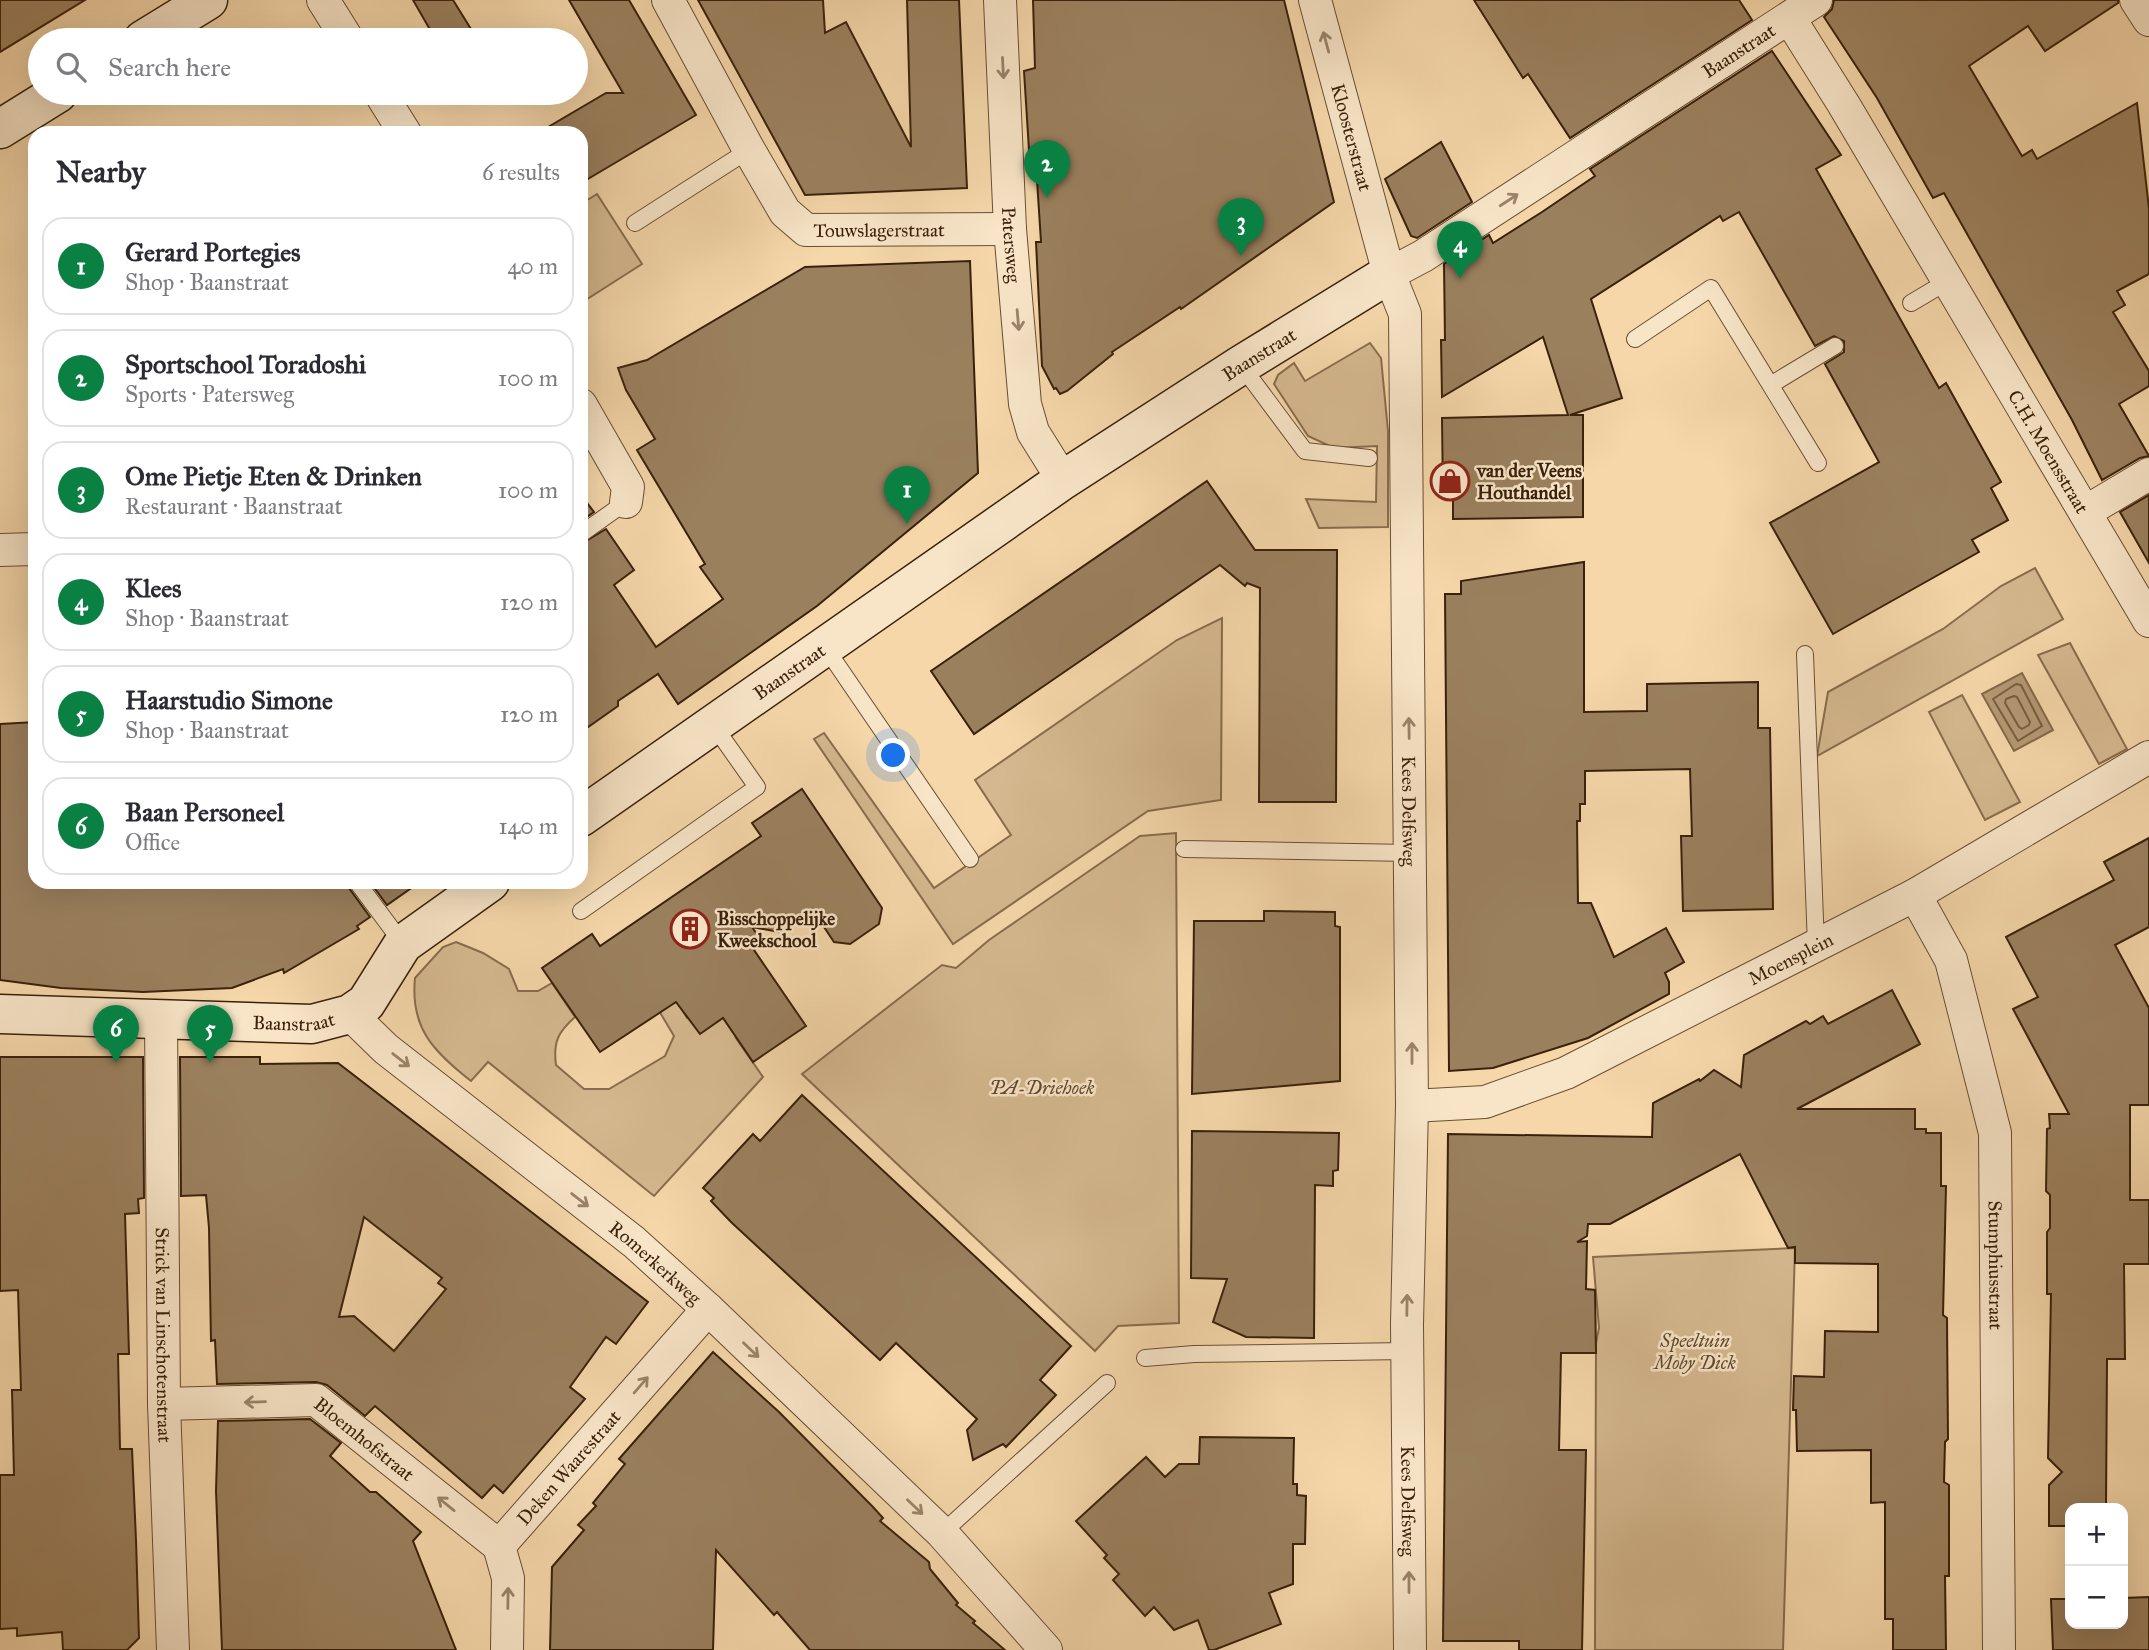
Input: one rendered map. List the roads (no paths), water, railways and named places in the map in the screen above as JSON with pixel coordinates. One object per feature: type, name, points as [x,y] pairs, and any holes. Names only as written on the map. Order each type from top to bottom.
[{"type":"street","points":[[162,28],[208,0]]},
{"type":"street","points":[[324,0],[341,28]]},
{"type":"street","name":"Touwslagerstraat","points":[[668,0],[785,212],[806,230],[1010,229]]},
{"type":"street","name":"Patersweg","points":[[1000,0],[1010,229],[1025,404],[1033,432],[1063,480]]},
{"type":"street","name":"Kloosterstraat","points":[[1315,0],[1389,274]]},
{"type":"street","name":"Baanstraat","points":[[588,812],[1063,480],[1241,365],[1423,256],[1816,0]]},
{"type":"street","points":[[2136,0],[2149,20]]},
{"type":"street","name":"C.H. Moensstraat","points":[[1790,19],[1844,105],[2149,621]]},
{"type":"street","points":[[0,129],[39,105]]},
{"type":"street","points":[[388,105],[401,126]]},
{"type":"street","name":"Kees Delfsweg","points":[[1389,274],[1405,314],[1412,1106],[1407,1351],[1409,1650]]},
{"type":"street","points":[[588,417],[628,487],[626,502]]},
{"type":"street","points":[[2085,512],[2149,474]]},
{"type":"street","points":[[0,550],[28,549]]},
{"type":"street","name":"Moensplein","points":[[1412,1106],[1485,1102],[1566,1073],[1915,895],[2149,757]]},
{"type":"street","name":"Baanstraat","points":[[0,1014],[312,1024],[350,1014],[366,1003],[402,944],[480,889]]},
{"type":"street","name":"Stumphiusstraat","points":[[1915,895],[1951,960],[1995,1133],[1999,1650]]},
{"type":"street","name":"Romerkerkweg","points":[[350,1014],[386,1049],[634,1242],[709,1309],[942,1533],[1046,1650]]},
{"type":"street","name":"Strick van Linschotenstraat","points":[[161,1018],[164,1404],[173,1650]]},
{"type":"street","name":"Deken Waarestraat","points":[[499,1546],[709,1309]]},
{"type":"street","name":"Bloemhofstraat","points":[[164,1404],[316,1400],[499,1546]]},
{"type":"street","points":[[499,1546],[508,1578],[507,1650]]},
{"type":"lane","points":[[635,223],[749,150]]},
{"type":"lane","points":[[1911,303],[1948,281]]},
{"type":"lane","points":[[1635,339],[1711,288],[1818,463]]},
{"type":"lane","points":[[1772,384],[1835,346]]},
{"type":"lane","points":[[1241,365],[1305,451],[1368,458]]},
{"type":"lane","points":[[588,529],[626,502]]},
{"type":"lane","points":[[825,647],[970,859]]},
{"type":"lane","points":[[1805,654],[1816,946]]},
{"type":"lane","points":[[581,911],[757,787],[712,723]]},
{"type":"lane","points":[[1184,849],[1410,853]]},
{"type":"lane","points":[[363,889],[402,944]]},
{"type":"lane","points":[[1145,1358],[1194,1354],[1407,1351]]},
{"type":"lane","points":[[942,1533],[1107,1383]]},
{"type":"water","points":[[2022,673],[2053,730],[2014,751],[1982,694]]},
{"type":"place","name":"Sportschool Toradoshi","points":[[1047,198]]},
{"type":"place","name":"Ome Pietje Eten & Drinken","points":[[1241,256]]},
{"type":"place","name":"Klees","points":[[1460,279]]},
{"type":"place","name":"van der Veens Houthandel","points":[[1450,481]]},
{"type":"place","name":"Gerard Portegies","points":[[907,524]]},
{"type":"place","name":"Bisschoppelijke Kweekschool","points":[[690,929]]},
{"type":"place","name":"Baan Personeel","points":[[116,1063]]},
{"type":"place","name":"Haarstudio Simone","points":[[210,1063]]},
{"type":"park label","name":"PA-Driehoek","points":[[1042,1087]]},
{"type":"park label","name":"Speeltuin Moby Dick","points":[[1695,1351]]}]
